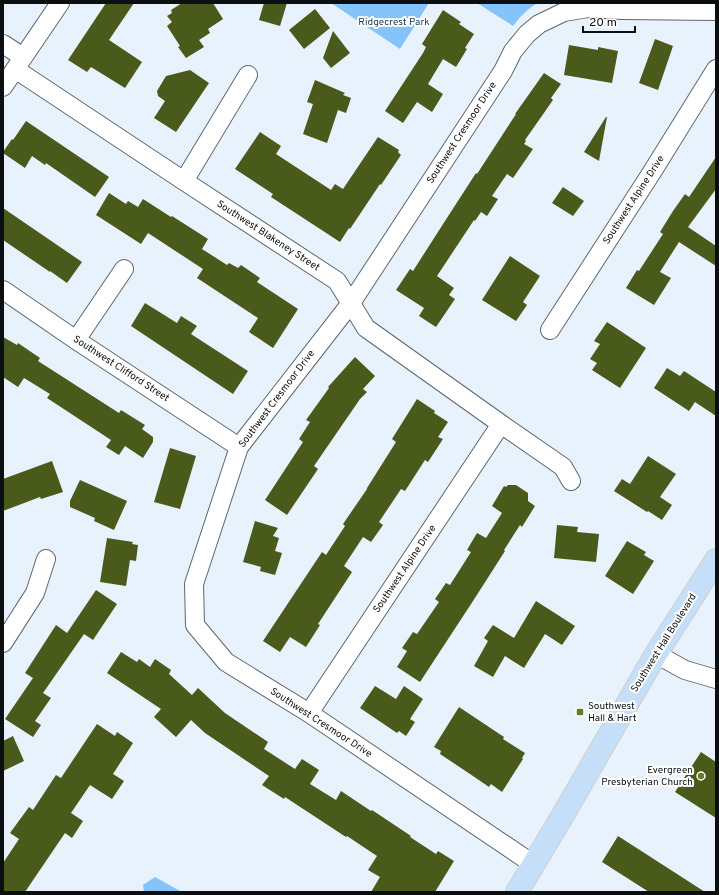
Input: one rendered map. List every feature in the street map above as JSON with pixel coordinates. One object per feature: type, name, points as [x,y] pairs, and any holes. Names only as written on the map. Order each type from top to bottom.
[{"type":"main road","name":"Southwest Hall Boulevard","points":[[517,892],[656,654],[716,560]]},
{"type":"street","points":[[3,87],[60,3]]},
{"type":"street","name":"Southwest Cresmoor Drive","points":[[532,864],[309,714],[226,662],[195,625],[194,584],[239,447],[351,303],[503,70],[513,51],[527,34],[539,24],[564,12],[588,8],[622,10],[716,11]]},
{"type":"street","name":"Southwest Blakeney Street","points":[[3,44],[19,63],[184,181],[337,281],[366,328],[563,467],[572,481]]},
{"type":"street","name":"Southwest Alpine Drive","points":[[550,330],[652,172],[716,69]]},
{"type":"street","points":[[184,181],[248,75]]},
{"type":"street","points":[[76,340],[124,269]]},
{"type":"street","name":"Southwest Clifford Street","points":[[3,290],[239,447]]},
{"type":"street","name":"Southwest Alpine Drive","points":[[309,714],[501,424]]},
{"type":"street","points":[[3,643],[35,593],[46,559]]},
{"type":"street","points":[[656,654],[685,670],[716,679]]},
{"type":"green space","name":"Ridgecrest Park","points":[[331,3],[429,3],[400,49]]},
{"type":"green space","points":[[477,3],[538,3],[524,13],[513,26]]},
{"type":"green space","points":[[155,877],[182,892],[144,892],[143,885]]},
{"type":"building","points":[[106,3],[134,3],[109,40],[142,62],[125,88],[91,67],[87,72],[68,60]]},
{"type":"building","points":[[182,3],[213,3],[223,19],[208,29],[210,33],[199,40],[204,47],[186,58],[178,47],[180,46],[167,26],[172,22],[167,16],[172,13],[171,10]]},
{"type":"building","points":[[264,3],[287,3],[280,26],[259,20]]},
{"type":"building","points":[[315,9],[330,28],[304,49],[289,30]]},
{"type":"building","points":[[443,10],[461,22],[459,24],[474,34],[456,67],[443,59],[428,84],[443,94],[432,112],[417,102],[403,123],[385,111],[423,53],[426,47],[422,44]]},
{"type":"building","points":[[333,31],[350,53],[331,68],[323,58]]},
{"type":"building","points":[[655,39],[673,46],[658,90],[639,83]]},
{"type":"building","points":[[569,45],[598,50],[598,47],[618,51],[612,83],[564,75]]},
{"type":"building","points":[[190,70],[209,83],[176,132],[154,118],[165,101],[158,96],[157,91],[166,76]]},
{"type":"building","points":[[544,73],[561,84],[551,98],[553,100],[525,140],[526,141],[524,144],[533,149],[513,178],[507,174],[492,196],[498,199],[487,216],[481,212],[475,221],[474,220],[437,276],[454,288],[449,295],[455,299],[436,327],[419,316],[424,308],[396,290],[410,269],[413,271],[515,114]]},
{"type":"building","points":[[315,80],[345,93],[343,95],[351,98],[346,113],[338,110],[327,143],[303,134],[313,104],[307,102]]},
{"type":"building","points":[[607,117],[599,161],[584,152]]},
{"type":"building","points":[[26,121],[109,177],[95,197],[46,163],[45,165],[32,156],[25,168],[3,153]]},
{"type":"building","points":[[260,132],[281,146],[276,154],[331,190],[335,184],[343,189],[378,137],[399,150],[398,152],[401,155],[340,242],[271,197],[273,194],[235,169]]},
{"type":"building","points":[[716,157],[716,189],[688,227],[716,246],[716,266],[679,242],[660,272],[671,278],[654,305],[626,288],[663,234],[660,232],[673,211],[685,194],[689,197]]},
{"type":"building","points":[[563,187],[584,201],[573,216],[552,203]]},
{"type":"building","points":[[109,193],[126,204],[128,201],[138,207],[143,199],[171,217],[172,216],[208,239],[202,249],[227,265],[229,263],[238,268],[241,265],[260,278],[257,282],[298,309],[273,348],[249,332],[258,318],[197,278],[203,269],[148,233],[141,244],[96,215]]},
{"type":"building","points":[[3,208],[82,262],[67,283],[3,240]]},
{"type":"building","points":[[510,256],[540,276],[523,302],[527,305],[516,321],[482,300]]},
{"type":"building","points":[[145,303],[177,323],[181,316],[197,326],[191,334],[248,371],[233,394],[131,326]]},
{"type":"building","points":[[607,322],[646,348],[620,388],[592,370],[597,363],[590,359],[600,344],[594,341]]},
{"type":"building","points":[[3,337],[17,345],[18,343],[40,358],[38,361],[119,413],[121,410],[145,425],[142,429],[153,437],[153,442],[143,458],[125,446],[119,455],[106,447],[111,440],[47,398],[50,394],[24,378],[18,387],[3,377]]},
{"type":"building","points":[[355,357],[375,376],[363,389],[367,392],[360,399],[314,466],[318,469],[287,515],[265,500],[303,442],[299,439],[310,422],[306,420],[329,388],[328,387]]},
{"type":"building","points":[[667,368],[680,376],[684,371],[716,392],[716,416],[695,402],[689,411],[654,388]]},
{"type":"building","points":[[417,399],[448,422],[438,437],[443,439],[428,462],[425,460],[405,491],[401,489],[379,522],[383,525],[371,542],[363,537],[344,566],[352,572],[318,624],[320,625],[306,647],[290,637],[280,652],[263,641],[322,552],[326,555],[345,526],[343,524],[396,442],[392,439]]},
{"type":"building","points":[[170,448],[196,456],[180,509],[154,502]]},
{"type":"building","points":[[648,456],[676,474],[660,497],[672,505],[662,520],[614,491],[622,479],[630,484]]},
{"type":"building","points":[[52,461],[63,492],[41,499],[40,497],[3,511],[3,479]]},
{"type":"building","points":[[80,480],[127,501],[114,530],[94,521],[95,518],[70,507],[70,501]]},
{"type":"building","points":[[508,485],[516,485],[528,493],[528,501],[535,506],[522,527],[520,525],[504,550],[505,551],[420,682],[397,667],[407,651],[402,648],[413,632],[417,634],[439,602],[435,599],[446,583],[450,585],[471,552],[467,550],[477,533],[486,538],[502,513],[492,506],[504,486],[506,487]]},
{"type":"building","points":[[255,521],[278,528],[273,536],[279,538],[275,551],[282,553],[275,575],[260,571],[261,567],[243,562]]},
{"type":"building","points":[[557,525],[578,527],[577,532],[599,534],[596,562],[554,558]]},
{"type":"building","points":[[107,538],[133,542],[132,544],[138,545],[136,561],[130,560],[126,586],[100,582]]},
{"type":"building","points":[[627,541],[646,552],[644,555],[654,561],[633,594],[605,576]]},
{"type":"building","points":[[96,590],[117,604],[93,640],[84,634],[43,693],[51,698],[35,721],[41,725],[33,737],[5,719],[33,678],[25,673],[56,625],[67,633]]},
{"type":"building","points":[[536,601],[575,626],[562,645],[545,634],[524,668],[505,656],[493,677],[474,666],[488,641],[484,638],[493,625],[514,638]]},
{"type":"building","points":[[121,652],[137,662],[139,659],[150,667],[155,659],[171,670],[169,674],[192,695],[198,688],[225,713],[268,742],[264,749],[295,769],[302,759],[319,770],[310,784],[336,800],[341,791],[371,811],[372,810],[436,854],[438,851],[454,861],[435,892],[371,892],[380,877],[368,870],[377,856],[285,797],[284,799],[262,785],[269,776],[205,733],[191,720],[176,737],[154,717],[161,709],[107,673]]},
{"type":"building","points":[[375,686],[396,699],[404,686],[423,699],[410,719],[415,722],[406,736],[399,731],[397,733],[360,708]]},
{"type":"building","points":[[459,707],[525,753],[522,758],[523,759],[502,792],[491,784],[489,787],[440,754],[441,751],[434,747]]},
{"type":"building","points":[[97,724],[115,736],[117,732],[133,743],[113,774],[124,781],[112,799],[90,785],[71,813],[83,821],[72,838],[65,833],[25,892],[3,892],[3,863],[19,839],[10,833],[29,807],[33,810],[56,775],[61,778]]},
{"type":"building","points":[[13,736],[24,761],[3,771],[3,741]]},
{"type":"building","name":"Evergreen Presbyterian Church","points":[[701,752],[716,762],[716,818],[675,792]]},
{"type":"building","points":[[618,836],[705,892],[649,892],[602,862]]},
{"type":"place","name":"Southwest Hall & Hart","points":[[580,712]]},
{"type":"place","name":"Evergreen Presbyterian Church","points":[[701,776]]}]
